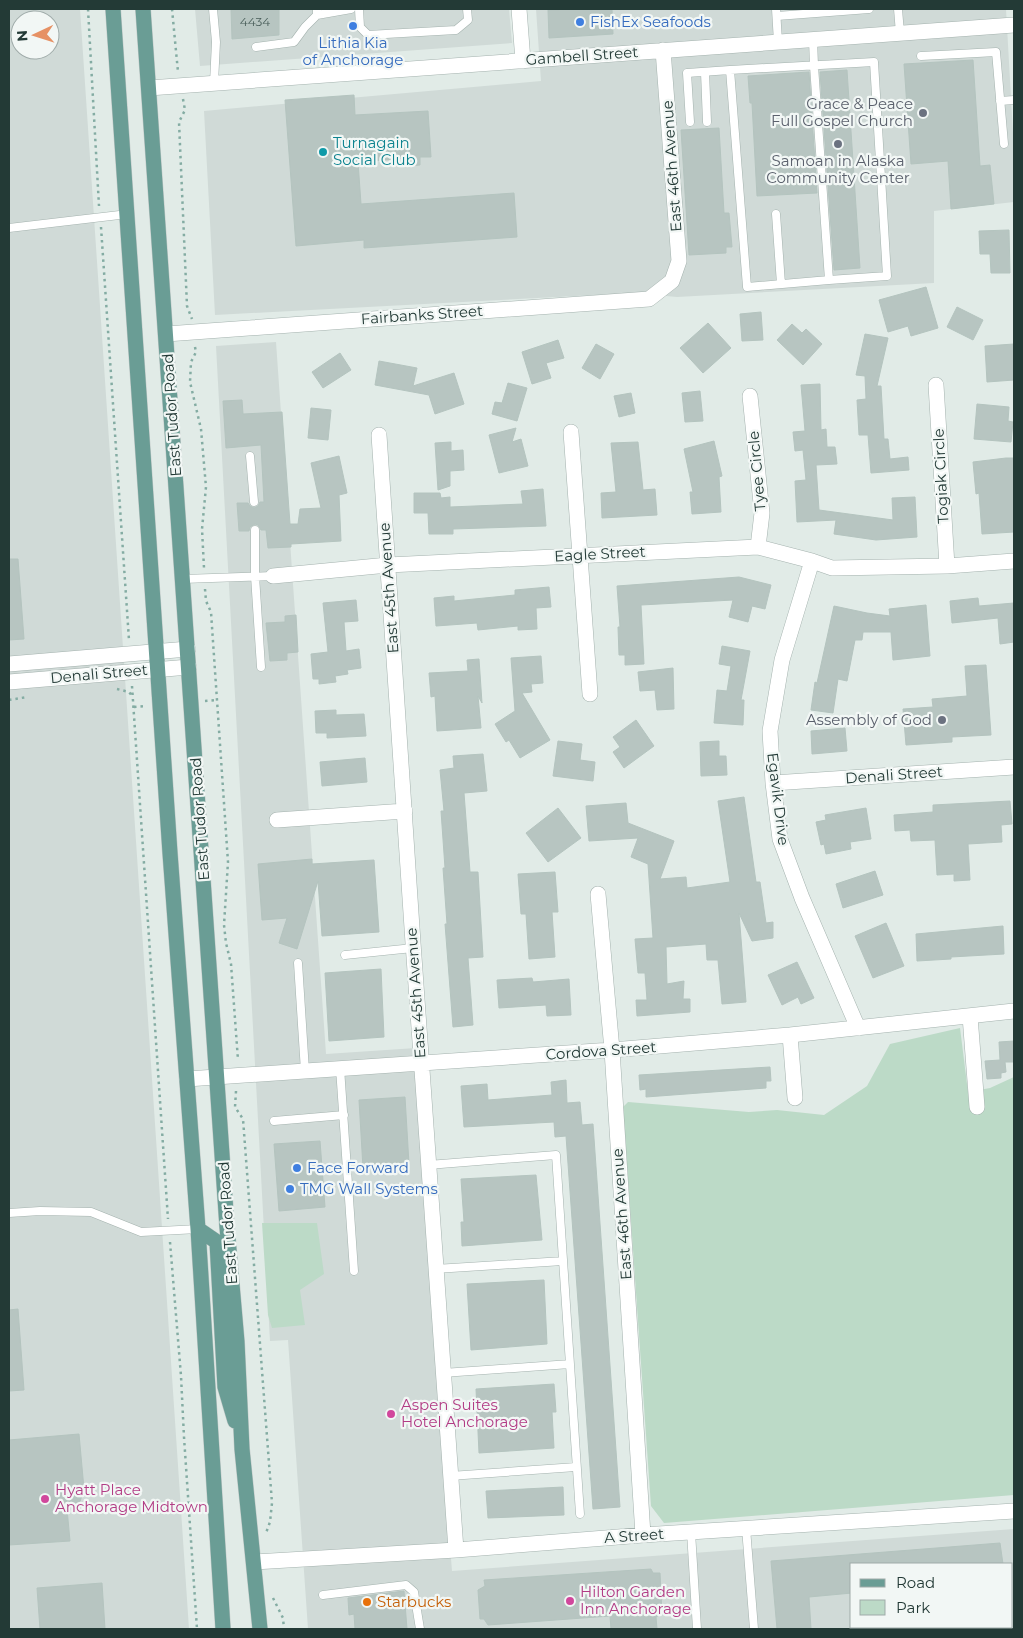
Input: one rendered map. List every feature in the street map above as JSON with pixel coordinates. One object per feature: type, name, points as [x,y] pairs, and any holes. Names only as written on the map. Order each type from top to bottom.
[{"type":"main road","name":"East Tudor Road","points":[[113,9],[156,651],[198,1229],[223,1629]]},
{"type":"main road","name":"East Tudor Road","points":[[143,9],[227,1227],[237,1342],[242,1449],[260,1629]]},
{"type":"main road","points":[[198,1229],[217,1242],[225,1387],[242,1449]]},
{"type":"street","points":[[519,9],[523,61]]},
{"type":"street","name":"Gambell Street","points":[[149,88],[1014,24]]},
{"type":"street","name":"East 46th Avenue","points":[[663,50],[679,261],[672,281]]},
{"type":"street","name":"Fairbanks Street","points":[[166,334],[649,299],[672,281]]},
{"type":"street","name":"Togiak Circle","points":[[936,385],[947,566]]},
{"type":"street","name":"Tyee Circle","points":[[750,396],[762,513],[758,547]]},
{"type":"street","points":[[570,432],[590,694]]},
{"type":"street","name":"East 45th Avenue","points":[[379,435],[420,1063],[456,1550]]},
{"type":"street","name":"Eagle Street","points":[[273,576],[388,564],[758,547],[832,568],[947,566],[1014,561]]},
{"type":"street","name":"Egavik Drive","points":[[812,561],[782,660],[770,731],[773,783],[780,839],[802,898],[858,1028]]},
{"type":"street","name":"Denali Street","points":[[9,664],[188,648]]},
{"type":"street","name":"Denali Street","points":[[9,682],[189,667]]},
{"type":"street","name":"Denali Street","points":[[773,783],[1014,767]]},
{"type":"street","points":[[277,820],[405,812]]},
{"type":"street","name":"East 46th Avenue","points":[[598,894],[612,1050],[643,1535]]},
{"type":"street","name":"Cordova Street","points":[[187,1079],[612,1050],[790,1035],[1014,1011]]},
{"type":"street","points":[[970,1016],[977,1107]]},
{"type":"street","points":[[790,1035],[795,1098]]},
{"type":"street","name":"A Street","points":[[254,1562],[456,1550],[643,1535],[1014,1511]]},
{"type":"lane","points":[[213,9],[216,42],[214,83]]},
{"type":"lane","points":[[256,47],[294,42],[304,26],[317,12],[351,9]]},
{"type":"lane","points":[[359,9],[360,27],[368,35],[456,30],[468,20],[468,9]]},
{"type":"lane","points":[[778,42],[776,12],[869,9]]},
{"type":"lane","points":[[898,9],[900,33]]},
{"type":"lane","points":[[813,39],[829,280]]},
{"type":"lane","points":[[921,56],[996,52],[1004,144]]},
{"type":"lane","points":[[690,122],[687,73],[730,70],[814,66],[874,62],[887,276],[747,287],[730,70]]},
{"type":"lane","points":[[705,72],[707,122]]},
{"type":"lane","points":[[1000,101],[1014,100]]},
{"type":"lane","points":[[9,228],[128,214]]},
{"type":"lane","points":[[776,214],[781,284]]},
{"type":"lane","points":[[250,456],[254,502]]},
{"type":"lane","points":[[255,530],[255,576],[262,667]]},
{"type":"lane","name":"Eagle Street","points":[[183,579],[273,576]]},
{"type":"lane","points":[[345,955],[413,948]]},
{"type":"lane","points":[[298,962],[305,1070]]},
{"type":"lane","points":[[340,1068],[354,1271]]},
{"type":"lane","points":[[274,1121],[344,1115]]},
{"type":"lane","points":[[428,1165],[556,1155],[580,1514]]},
{"type":"lane","points":[[9,1213],[40,1211],[90,1212],[141,1232],[198,1229]]},
{"type":"lane","points":[[435,1269],[563,1261]]},
{"type":"lane","points":[[443,1373],[570,1364]]},
{"type":"lane","points":[[450,1476],[576,1467]]},
{"type":"lane","points":[[746,1528],[754,1629]]},
{"type":"lane","points":[[691,1532],[698,1629]]},
{"type":"lane","points":[[323,1595],[406,1585],[414,1592],[420,1629]]},
{"type":"path","points":[[88,9],[128,633]]},
{"type":"path","points":[[172,9],[177,67],[185,110],[179,122],[187,306],[192,316],[196,352],[191,362],[190,382],[201,429],[206,488],[202,529],[204,578],[206,601],[211,612],[228,862],[224,925],[231,964],[238,1056],[235,1107],[243,1119],[272,1503],[266,1536]]},
{"type":"path","points":[[134,707],[164,1186],[181,1376],[197,1629]]},
{"type":"path","points":[[272,1589],[273,1599],[283,1618],[284,1629]]},
{"type":"shaded area","points":[[9,9],[80,9],[189,1629],[9,1629]]},
{"type":"shaded area","name":"Lithia Kia of Anchorage","points":[[195,9],[509,9],[512,43],[200,66]]},
{"type":"shaded area","points":[[536,9],[1006,9],[1014,151],[1014,202],[934,211],[934,283],[677,297],[634,293],[215,315],[204,111],[541,81]]},
{"type":"shaded area","points":[[276,342],[326,1054],[416,1048],[433,1328],[452,1571],[1014,1529],[1014,1629],[308,1629],[288,1340],[270,1341],[216,346]]},
{"type":"green space","points":[[960,1028],[968,1092],[990,1088],[1014,1077],[1014,1495],[664,1523],[651,1506],[623,1107],[628,1102],[749,1112],[777,1110],[824,1115],[867,1086],[890,1044]]},
{"type":"green space","points":[[262,1223],[317,1223],[324,1274],[300,1290],[305,1325],[272,1328],[268,1315]]},
{"type":"building","name":"Lithia Kia of Anchorage","points":[[231,9],[279,9],[279,35],[232,39]]},
{"type":"building","name":"FishEx Seafoods","points":[[612,9],[613,34],[549,38],[548,10]]},
{"type":"building","points":[[973,60],[980,166],[990,165],[994,204],[951,209],[948,161],[911,164],[904,64]]},
{"type":"building","points":[[847,70],[860,268],[834,270],[820,72]]},
{"type":"building","points":[[809,72],[817,193],[757,196],[752,103],[750,103],[748,76]]},
{"type":"building","points":[[354,95],[355,115],[428,111],[431,157],[420,157],[420,165],[408,166],[408,158],[358,162],[361,204],[514,193],[517,237],[364,248],[364,240],[296,246],[285,100]]},
{"type":"building","points":[[719,128],[724,213],[729,213],[732,247],[726,247],[726,253],[689,255],[681,130]]},
{"type":"building","points":[[1009,230],[1010,273],[991,273],[990,254],[980,254],[979,231]]},
{"type":"building","points":[[926,287],[938,328],[911,336],[908,326],[888,332],[879,300]]},
{"type":"building","points":[[957,307],[983,320],[973,340],[947,327]]},
{"type":"building","points":[[761,312],[763,340],[742,341],[740,314]]},
{"type":"building","points":[[708,323],[731,348],[703,373],[680,348]]},
{"type":"building","points":[[792,324],[802,333],[806,329],[822,344],[803,365],[777,340]]},
{"type":"building","points":[[865,334],[888,338],[877,386],[881,386],[884,439],[888,439],[890,459],[908,457],[909,470],[871,473],[868,435],[859,435],[857,400],[866,399],[865,376],[856,375]]},
{"type":"building","points":[[558,340],[564,358],[546,363],[551,378],[532,384],[522,352]]},
{"type":"building","points":[[596,344],[614,354],[600,379],[582,368]]},
{"type":"building","points":[[1014,344],[1014,380],[987,382],[985,346]]},
{"type":"building","points":[[340,353],[351,370],[323,388],[312,372]]},
{"type":"building","points":[[379,361],[417,368],[413,386],[454,373],[464,404],[435,414],[429,395],[375,385]]},
{"type":"building","points":[[508,383],[527,388],[517,421],[492,414],[495,402],[502,403]]},
{"type":"building","points":[[820,384],[821,430],[826,429],[827,447],[835,447],[837,464],[816,465],[819,510],[893,520],[892,498],[915,497],[917,537],[876,540],[834,534],[836,520],[797,522],[795,481],[806,480],[803,450],[795,451],[793,432],[805,431],[801,385]]},
{"type":"building","points":[[700,391],[703,421],[685,422],[682,393]]},
{"type":"building","points":[[631,393],[635,413],[619,417],[614,396]]},
{"type":"building","points":[[242,400],[243,414],[282,412],[290,524],[298,524],[300,509],[321,508],[311,463],[339,456],[347,493],[339,495],[341,541],[291,544],[291,547],[268,548],[266,530],[261,530],[258,525],[255,524],[250,527],[249,531],[239,531],[237,503],[248,503],[254,508],[260,502],[264,502],[261,445],[226,448],[223,401]]},
{"type":"building","points":[[977,404],[1009,407],[1008,421],[1013,422],[1011,442],[974,439]]},
{"type":"building","points":[[311,408],[331,410],[328,440],[308,438]]},
{"type":"building","points":[[516,428],[512,442],[521,439],[528,466],[499,473],[489,435]]},
{"type":"building","points":[[714,441],[722,476],[719,477],[721,512],[692,514],[690,492],[693,492],[684,449]]},
{"type":"building","points":[[451,442],[451,451],[463,450],[464,470],[450,471],[450,486],[438,490],[435,443]]},
{"type":"building","points":[[638,442],[643,490],[655,489],[657,515],[602,518],[601,493],[616,492],[611,443]]},
{"type":"building","points":[[1014,458],[1014,532],[982,534],[979,493],[976,494],[973,462]]},
{"type":"building","points":[[543,489],[546,526],[453,529],[453,534],[429,534],[428,513],[414,513],[414,493],[440,493],[441,498],[450,497],[450,507],[523,504],[521,491]]},
{"type":"building","points":[[9,559],[18,559],[24,639],[9,640]]},
{"type":"building","points":[[739,577],[771,585],[765,609],[752,606],[748,622],[729,617],[733,600],[641,605],[644,664],[625,665],[625,655],[619,655],[618,627],[620,627],[617,586]]},
{"type":"building","points":[[549,587],[551,607],[536,608],[537,629],[518,630],[518,626],[478,630],[477,623],[436,626],[434,598],[454,596],[454,601],[515,595],[515,590]]},
{"type":"building","points":[[978,598],[979,606],[1014,603],[1014,642],[1000,644],[998,618],[952,623],[950,601]]},
{"type":"building","points":[[356,600],[358,621],[344,622],[346,651],[359,649],[361,668],[347,670],[348,674],[335,676],[336,682],[319,684],[319,679],[313,679],[311,654],[328,652],[323,603]]},
{"type":"building","points":[[926,605],[930,656],[893,660],[891,632],[863,632],[862,640],[855,640],[847,681],[838,679],[833,713],[811,710],[815,682],[817,683],[834,606],[890,616],[889,609]]},
{"type":"building","points":[[296,615],[298,652],[287,653],[287,660],[270,661],[266,623],[285,622],[285,616]]},
{"type":"building","points":[[722,646],[750,651],[741,700],[744,700],[743,725],[714,723],[717,690],[727,691],[731,666],[719,664]]},
{"type":"building","points":[[541,656],[543,683],[531,684],[532,692],[522,693],[550,740],[520,758],[509,740],[506,742],[495,724],[515,711],[511,658]]},
{"type":"building","points":[[479,659],[482,703],[478,696],[481,728],[437,731],[435,696],[431,697],[429,673],[468,671],[467,660]]},
{"type":"building","points":[[986,665],[991,735],[952,737],[952,742],[906,745],[903,709],[933,707],[932,699],[967,696],[965,666]]},
{"type":"building","points":[[673,668],[674,709],[657,710],[655,690],[640,691],[638,672]]},
{"type":"building","points":[[336,710],[336,715],[364,714],[366,736],[327,738],[327,733],[316,733],[315,711]]},
{"type":"building","points":[[636,720],[654,746],[624,768],[613,752],[620,747],[613,737]]},
{"type":"building","points":[[845,728],[847,751],[812,754],[811,731]]},
{"type":"building","points":[[558,741],[582,744],[580,760],[595,762],[593,781],[553,776]]},
{"type":"building","points":[[719,741],[719,756],[726,756],[727,775],[701,776],[700,742]]},
{"type":"building","points":[[483,754],[487,791],[464,793],[470,872],[478,872],[483,957],[468,958],[473,1025],[453,1027],[445,924],[447,924],[441,811],[444,811],[440,770],[454,768],[453,756]]},
{"type":"building","points":[[365,758],[367,782],[322,786],[320,762]]},
{"type":"building","points":[[744,797],[756,882],[760,882],[766,923],[773,922],[773,938],[752,941],[739,913],[746,1002],[722,1004],[718,960],[707,960],[706,944],[666,947],[667,984],[684,981],[683,999],[690,999],[690,1012],[637,1016],[636,1000],[647,1000],[645,973],[638,973],[635,939],[653,938],[648,864],[631,857],[638,838],[589,841],[586,806],[626,803],[628,823],[674,841],[660,879],[686,877],[687,888],[730,882],[718,801]]},
{"type":"building","points":[[1010,801],[1012,824],[1001,825],[1002,842],[968,844],[970,880],[954,881],[954,874],[937,875],[935,840],[911,841],[910,830],[895,831],[894,815],[933,812],[933,805]]},
{"type":"building","points":[[558,808],[581,838],[548,862],[526,833]]},
{"type":"building","points":[[866,808],[871,839],[850,842],[851,849],[826,854],[824,844],[821,845],[816,822],[826,820],[825,815]]},
{"type":"building","points":[[312,859],[312,864],[374,860],[379,932],[322,936],[318,881],[297,949],[279,943],[287,918],[262,920],[258,864]]},
{"type":"building","points":[[875,871],[883,895],[843,908],[836,884]]},
{"type":"building","points":[[555,872],[558,912],[552,912],[555,957],[529,959],[526,914],[521,914],[518,874]]},
{"type":"building","points":[[886,923],[904,966],[873,978],[855,936]]},
{"type":"building","points":[[1003,926],[1004,954],[917,961],[916,934]]},
{"type":"building","points":[[797,962],[814,998],[801,1004],[798,997],[782,1005],[768,975]]},
{"type":"building","points":[[381,969],[384,1037],[329,1041],[325,973]]},
{"type":"building","points":[[532,978],[533,982],[569,979],[571,1015],[547,1016],[546,1005],[499,1008],[497,980]]},
{"type":"building","points":[[1014,1041],[1014,1062],[1005,1062],[1006,1072],[1001,1073],[1001,1078],[987,1079],[985,1061],[1000,1060],[999,1042]]},
{"type":"building","points":[[770,1067],[771,1081],[766,1081],[766,1088],[646,1097],[646,1089],[640,1090],[639,1075]]},
{"type":"building","points":[[566,1080],[567,1103],[580,1102],[582,1125],[593,1124],[620,1507],[593,1509],[566,1136],[555,1137],[554,1122],[464,1127],[461,1086],[487,1084],[488,1100],[552,1095],[551,1082]]},
{"type":"building","points":[[405,1097],[409,1164],[363,1168],[359,1100]]},
{"type":"building","points":[[320,1141],[325,1207],[279,1211],[274,1144]]},
{"type":"building","points":[[536,1175],[542,1240],[462,1246],[461,1222],[464,1222],[461,1179]]},
{"type":"building","points":[[544,1280],[547,1344],[471,1350],[467,1284]]},
{"type":"building","points":[[18,1309],[24,1390],[9,1391],[9,1310]]},
{"type":"building","points":[[554,1384],[556,1412],[552,1412],[554,1448],[479,1453],[476,1389]]},
{"type":"building","name":"Hyatt Place Anchorage Midtown","points":[[79,1434],[84,1489],[77,1511],[67,1509],[70,1541],[9,1545],[9,1440]]},
{"type":"building","points":[[563,1487],[564,1515],[488,1518],[486,1491]]},
{"type":"building","points":[[1000,1543],[1003,1563],[850,1563],[850,1593],[809,1597],[811,1629],[777,1629],[771,1561]]},
{"type":"building","name":"Hilton Garden Inn Anchorage","points":[[651,1569],[653,1573],[660,1573],[662,1613],[656,1617],[657,1629],[611,1629],[610,1616],[488,1625],[484,1619],[480,1619],[478,1590],[485,1586],[484,1580]]},
{"type":"building","points":[[102,1583],[105,1629],[40,1629],[37,1588]]},
{"type":"building","points":[[404,1591],[407,1629],[355,1629],[354,1614],[349,1615],[348,1598]]},
{"type":"place","name":"FishEx Seafoods","points":[[580,22]]},
{"type":"place","name":"Lithia Kia of Anchorage","points":[[353,26]]},
{"type":"place","name":"Grace & Peace Full Gospel Church","points":[[923,113]]},
{"type":"place","name":"Samoan in Alaska Community Center","points":[[838,144]]},
{"type":"place","name":"Turnagain Social Club","points":[[323,152]]},
{"type":"place","name":"Assembly of God","points":[[942,720]]},
{"type":"place","name":"Face Forward","points":[[297,1168]]},
{"type":"place","name":"TMG Wall Systems","points":[[290,1189]]},
{"type":"place","name":"Aspen Suites Hotel Anchorage","points":[[391,1414]]},
{"type":"place","name":"Hyatt Place Anchorage Midtown","points":[[45,1499]]},
{"type":"place","name":"Hilton Garden Inn Anchorage","points":[[570,1601]]},
{"type":"place","name":"Starbucks","points":[[367,1602]]}]
